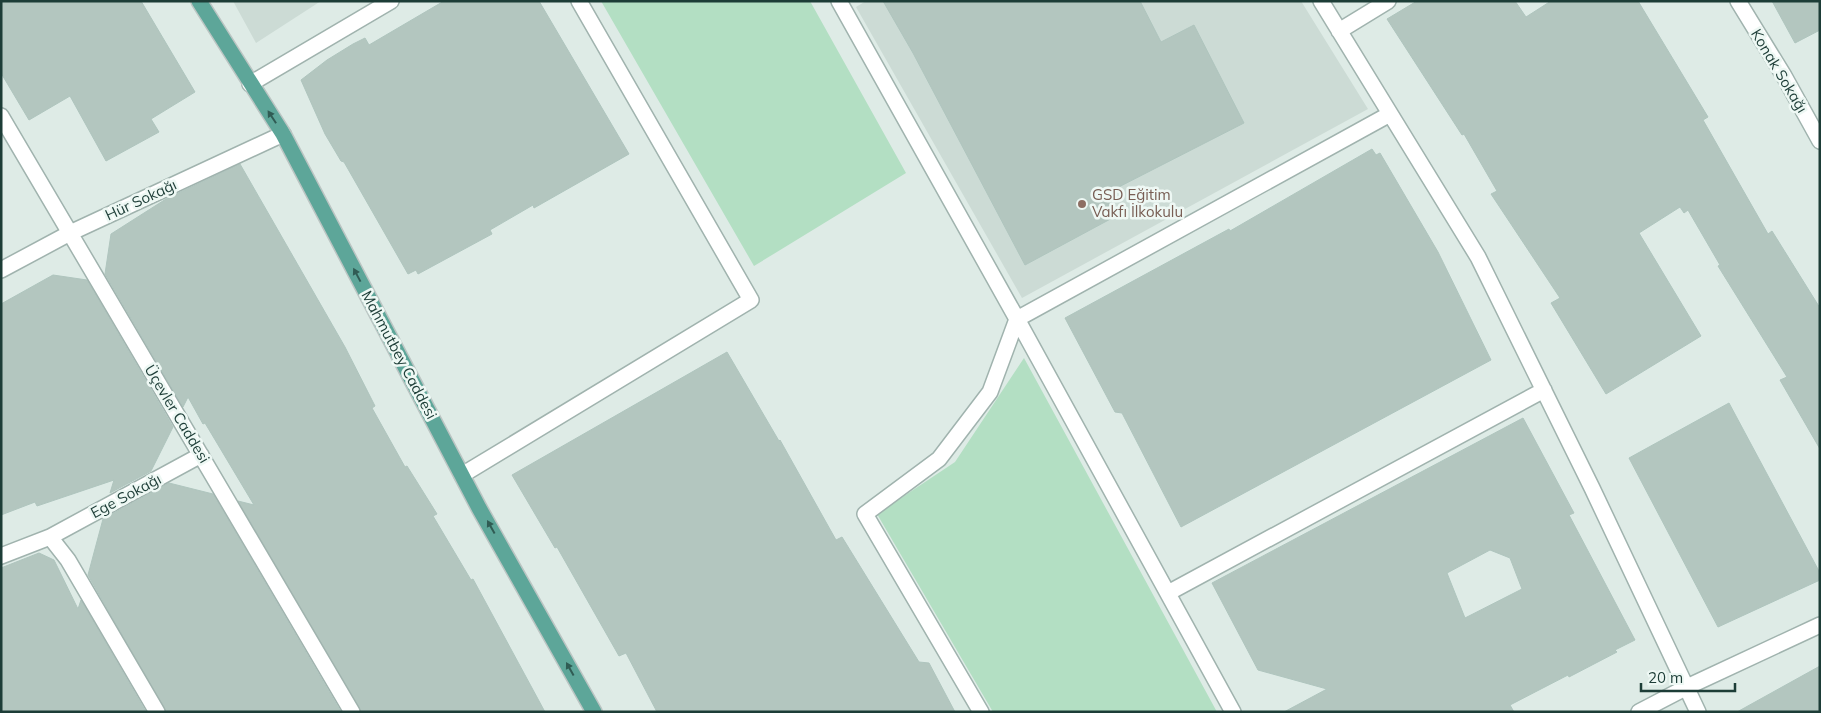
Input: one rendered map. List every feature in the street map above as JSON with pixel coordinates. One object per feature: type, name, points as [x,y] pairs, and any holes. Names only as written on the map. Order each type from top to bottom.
[{"type":"main road","name":"Mahmutbey Caddesi","points":[[199,1],[283,134],[462,475],[594,712]]},
{"type":"street","points":[[250,84],[391,1]]},
{"type":"street","points":[[462,475],[751,300],[579,1]]},
{"type":"street","points":[[839,1],[1017,319],[1233,712]]},
{"type":"street","points":[[1321,1],[1478,257],[1544,390],[1698,712]]},
{"type":"street","points":[[1339,31],[1388,1]]},
{"type":"street","name":"Konak Sokağı","points":[[1738,1],[1784,76],[1820,141]]},
{"type":"street","points":[[981,712],[865,514],[939,459],[990,392],[1017,319],[1390,114]]},
{"type":"street","name":"Üçevler Caddesi","points":[[1,116],[352,712]]},
{"type":"street","name":"Hür Sokağı","points":[[1,270],[70,233],[283,134]]},
{"type":"street","points":[[1168,593],[1544,390]]},
{"type":"street","name":"Ege Sokağı","points":[[1,556],[50,537],[201,455]]},
{"type":"street","points":[[50,537],[68,560],[157,712]]},
{"type":"street","points":[[1639,712],[1687,687],[1820,625]]},
{"type":"shaded area","points":[[233,1],[321,1],[256,43]]},
{"type":"shaded area","name":"GSD Eğitim Vakfı İlkokulu","points":[[866,1],[1301,1],[1368,109],[1022,298],[856,7]]},
{"type":"green space","points":[[601,1],[810,1],[906,173],[754,266]]},
{"type":"green space","points":[[1024,358],[1217,712],[993,712],[877,514],[955,462]]},
{"type":"building","points":[[1,1],[141,1],[195,92],[151,119],[159,132],[106,161],[70,96],[29,120],[1,73]]},
{"type":"building","points":[[444,1],[539,1],[629,154],[534,208],[533,205],[490,230],[492,234],[418,274],[416,270],[408,274],[344,162],[341,161],[325,134],[301,80],[327,60],[353,44],[365,38],[369,45]]},
{"type":"building","points":[[883,1],[1140,1],[1161,42],[1194,25],[1244,123],[1105,194],[1116,216],[1025,265],[913,53]]},
{"type":"building","points":[[1417,1],[1515,1],[1526,17],[1551,1],[1638,1],[1708,117],[1703,120],[1768,234],[1772,231],[1820,308],[1820,449],[1780,380],[1787,377],[1718,266],[1720,265],[1688,210],[1684,213],[1680,207],[1639,233],[1701,336],[1606,394],[1551,303],[1560,298],[1491,194],[1497,191],[1464,134],[1462,135],[1387,19]]},
{"type":"building","points":[[1772,1],[1820,1],[1820,30],[1795,43]]},
{"type":"building","points":[[1372,149],[1376,155],[1380,153],[1438,252],[1491,360],[1181,527],[1122,413],[1115,412],[1065,318],[1229,229],[1230,231]]},
{"type":"building","points":[[240,164],[345,347],[375,406],[372,408],[405,467],[407,466],[437,514],[433,516],[471,580],[473,579],[545,712],[361,712],[238,501],[254,505],[188,397],[183,407],[105,274],[111,234],[166,199]]},
{"type":"building","points":[[53,275],[87,280],[173,427],[151,471],[110,493],[114,480],[37,506],[35,502],[1,515],[1,304]]},
{"type":"building","points":[[727,352],[780,440],[836,540],[842,537],[919,662],[929,663],[955,712],[657,712],[626,653],[619,656],[557,547],[555,548],[512,475]]},
{"type":"building","points":[[1729,403],[1820,573],[1820,580],[1718,627],[1629,458]]},
{"type":"building","points":[[1523,418],[1574,513],[1569,515],[1635,640],[1615,650],[1617,652],[1569,677],[1568,675],[1510,705],[1514,712],[1284,712],[1327,689],[1258,670],[1212,583]],"holes":[[[1490,550],[1510,558],[1522,589],[1465,618],[1447,573]]]},
{"type":"building","points":[[169,483],[213,494],[341,712],[166,712],[88,575],[103,519]]},
{"type":"building","points":[[39,553],[54,560],[78,609],[81,600],[146,712],[1,712],[1,568]]},
{"type":"building","points":[[1820,666],[1820,712],[1737,712]]},
{"type":"place","name":"GSD Eğitim Vakfı İlkokulu","points":[[1082,204]]}]
